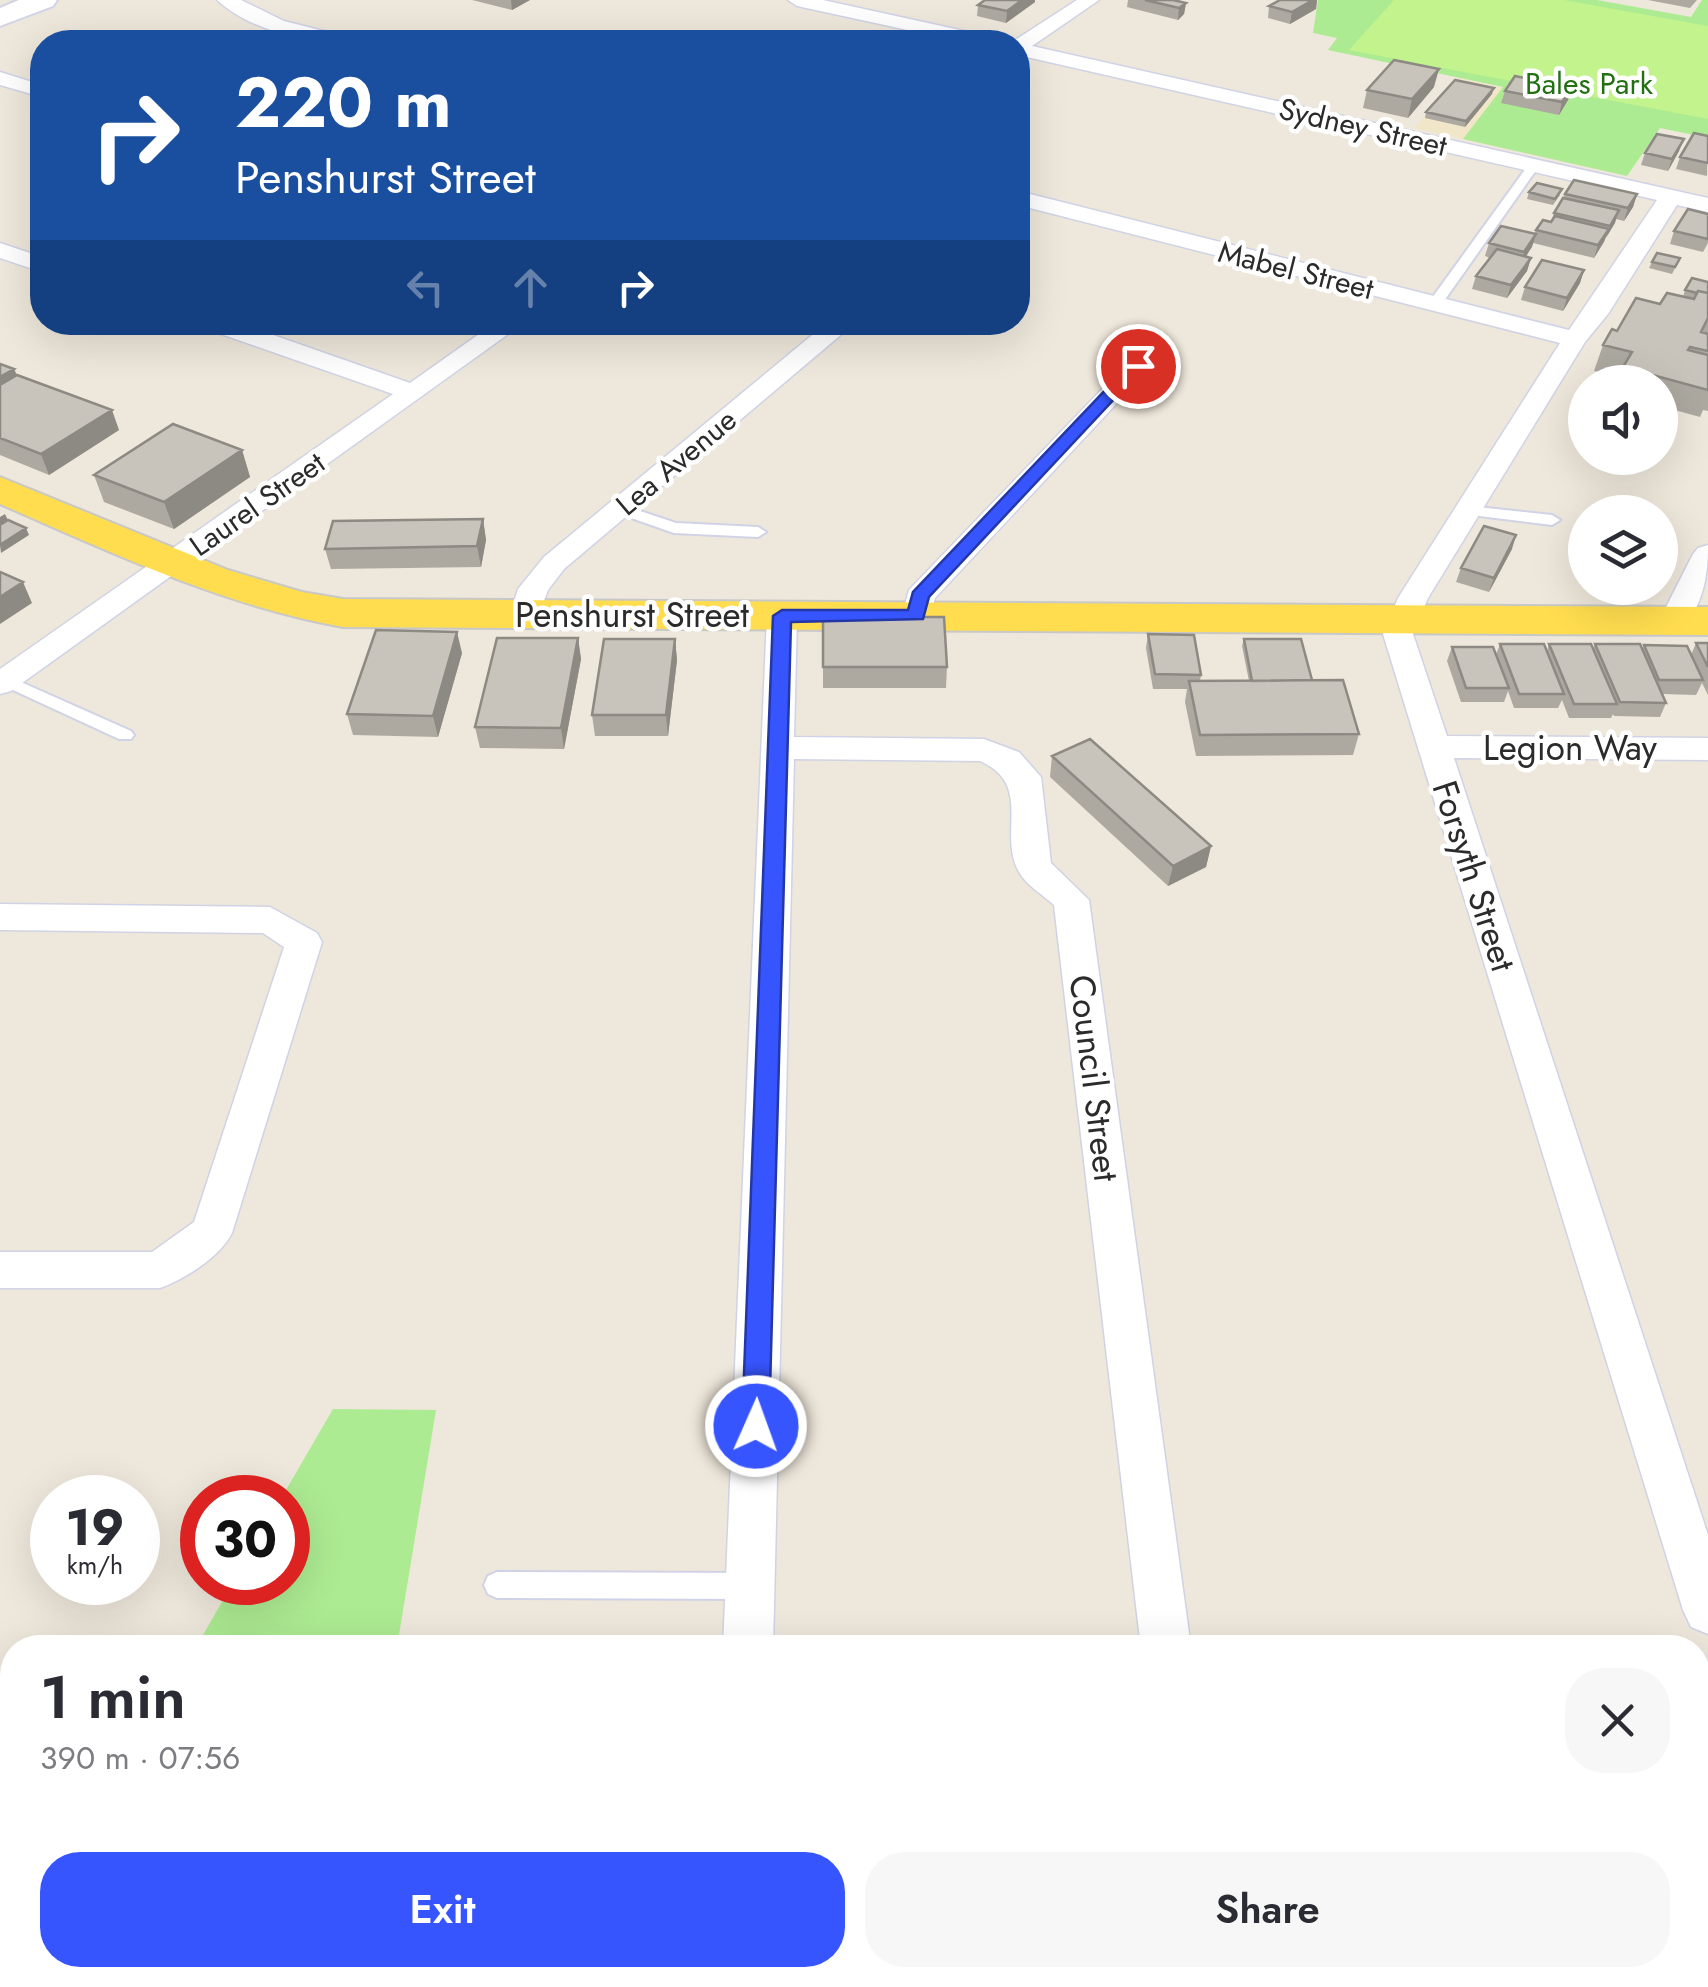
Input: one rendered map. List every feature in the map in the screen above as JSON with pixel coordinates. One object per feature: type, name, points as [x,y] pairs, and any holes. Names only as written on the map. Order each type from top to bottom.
[{"type":"main road","points":[[0,18],[43,0]]},
{"type":"main road","name":"Penshurst Street","points":[[0,489],[234,586],[303,608],[384,614],[1691,621]]},
{"type":"street","points":[[226,0],[277,25],[297,30]]},
{"type":"street","points":[[798,0],[933,30]]},
{"type":"street","points":[[1030,40],[1090,0]]},
{"type":"street","name":"Sydney Street","points":[[1030,51],[1708,205]]},
{"type":"street","points":[[0,78],[30,87]]},
{"type":"street","name":"Forsyth Street","points":[[1671,196],[1596,314],[1575,339],[1414,598],[1398,634],[1708,1610]]},
{"type":"street","name":"Mabel Street","points":[[1030,201],[1575,339]]},
{"type":"street","points":[[0,250],[30,261]]},
{"type":"street","points":[[247,335],[414,393]]},
{"type":"street","name":"Laurel Street","points":[[2,682],[495,335]]},
{"type":"street","name":"Lea Avenue","points":[[525,615],[532,590],[554,563],[828,335]]},
{"type":"street","points":[[917,616],[920,596],[1138,366]]},
{"type":"street","points":[[1691,621],[1708,554]]},
{"type":"street","points":[[748,1635],[782,616]]},
{"type":"street","name":"Council Street","points":[[779,748],[984,750],[1006,760],[1024,777],[1034,868],[1071,900],[1164,1635]]},
{"type":"street","name":"Legion Way","points":[[1432,748],[1708,749]]},
{"type":"street","points":[[0,917],[270,920],[304,942],[211,1233],[160,1270],[0,1270]]},
{"type":"lane","points":[[1434,305],[1534,166]]},
{"type":"lane","points":[[619,509],[674,528],[758,532]]},
{"type":"lane","points":[[1468,511],[1552,520]]},
{"type":"lane","points":[[2,682],[124,735]]},
{"type":"lane","points":[[498,1585],[750,1586]]},
{"type":"shaded area","points":[[1459,78],[1504,88],[1463,139],[1414,128]]},
{"type":"green space","name":"Bales Park","points":[[1318,0],[1597,0],[1691,17],[1702,0],[1708,0],[1708,138],[1660,128],[1627,176],[1463,139],[1503,87],[1328,50],[1337,38],[1313,33]]},
{"type":"green space","name":"Bales Park","points":[[1394,0],[1564,0],[1708,26],[1708,119],[1349,50]]},
{"type":"green space","points":[[333,1409],[436,1410],[399,1635],[203,1635],[220,1605],[310,1605],[310,1475],[295,1475]]},
{"type":"building","points":[[985,0],[1022,0],[1007,11],[978,5]]},
{"type":"building","points":[[1145,0],[1173,0],[1186,3],[1179,8]]},
{"type":"building","points":[[1280,0],[1313,0],[1292,12],[1269,6]]},
{"type":"building","points":[[1394,60],[1439,69],[1412,99],[1367,90]]},
{"type":"building","points":[[1515,76],[1572,88],[1562,102],[1505,91]]},
{"type":"building","points":[[1455,80],[1494,88],[1466,121],[1426,112]]},
{"type":"building","points":[[1694,133],[1708,136],[1708,163],[1680,157]]},
{"type":"building","points":[[1657,134],[1684,139],[1672,159],[1645,153]]},
{"type":"building","points":[[1574,180],[1637,194],[1628,208],[1565,194]]},
{"type":"building","points":[[1537,183],[1562,189],[1555,199],[1529,192]]},
{"type":"building","points":[[1563,198],[1619,210],[1610,226],[1554,213]]},
{"type":"building","points":[[1688,209],[1708,214],[1708,239],[1674,231]]},
{"type":"building","points":[[1555,216],[1609,229],[1598,245],[1536,230],[1543,220],[1551,222]]},
{"type":"building","points":[[1501,226],[1536,234],[1524,252],[1489,243]]},
{"type":"building","points":[[1497,249],[1531,258],[1511,285],[1476,276]]},
{"type":"building","points":[[1657,253],[1680,258],[1675,267],[1652,262]]},
{"type":"building","points":[[1542,260],[1584,270],[1567,298],[1525,287]]},
{"type":"building","points":[[1692,278],[1708,282],[1708,293],[1685,290]]},
{"type":"building","points":[[1698,291],[1708,293],[1708,318],[1701,332],[1708,334],[1708,351],[1690,347],[1688,350],[1708,355],[1708,390],[1678,382],[1678,365],[1624,365],[1632,352],[1603,345],[1612,329],[1617,331],[1636,298],[1660,304],[1667,293],[1694,299]]},
{"type":"building","points":[[0,364],[14,369],[0,377]]},
{"type":"building","points":[[17,375],[112,410],[41,454],[0,438],[0,385]]},
{"type":"building","points":[[173,424],[242,450],[164,502],[94,475]]},
{"type":"building","points":[[483,519],[477,546],[325,549],[333,521]]},
{"type":"building","points":[[8,520],[26,528],[0,545],[0,525]]},
{"type":"building","points":[[1484,526],[1516,535],[1494,578],[1461,568]]},
{"type":"building","points":[[0,572],[23,582],[0,597]]},
{"type":"building","points":[[823,617],[944,617],[947,667],[823,667]]},
{"type":"building","points":[[376,630],[457,632],[433,716],[347,714]]},
{"type":"building","points":[[1148,634],[1194,635],[1201,675],[1155,674]]},
{"type":"building","points":[[497,638],[578,638],[561,728],[475,727]]},
{"type":"building","points":[[604,639],[675,639],[666,715],[592,715]]},
{"type":"building","points":[[1244,639],[1301,639],[1312,680],[1252,681]]},
{"type":"building","points":[[1696,643],[1708,643],[1708,667]]},
{"type":"building","points":[[1500,644],[1544,644],[1564,694],[1519,694]]},
{"type":"building","points":[[1549,644],[1591,644],[1617,704],[1574,704]]},
{"type":"building","points":[[1595,644],[1640,644],[1666,703],[1620,702]]},
{"type":"building","points":[[1644,645],[1687,646],[1703,680],[1659,680]]},
{"type":"building","points":[[1452,647],[1493,647],[1509,688],[1466,688]]},
{"type":"building","points":[[1343,680],[1359,734],[1200,735],[1189,681]]},
{"type":"building","points":[[1090,739],[1211,846],[1173,866],[1052,756]]},
{"type":"route","points":[[756,1426],[782,616],[917,616],[920,596],[1138,366]]}]
